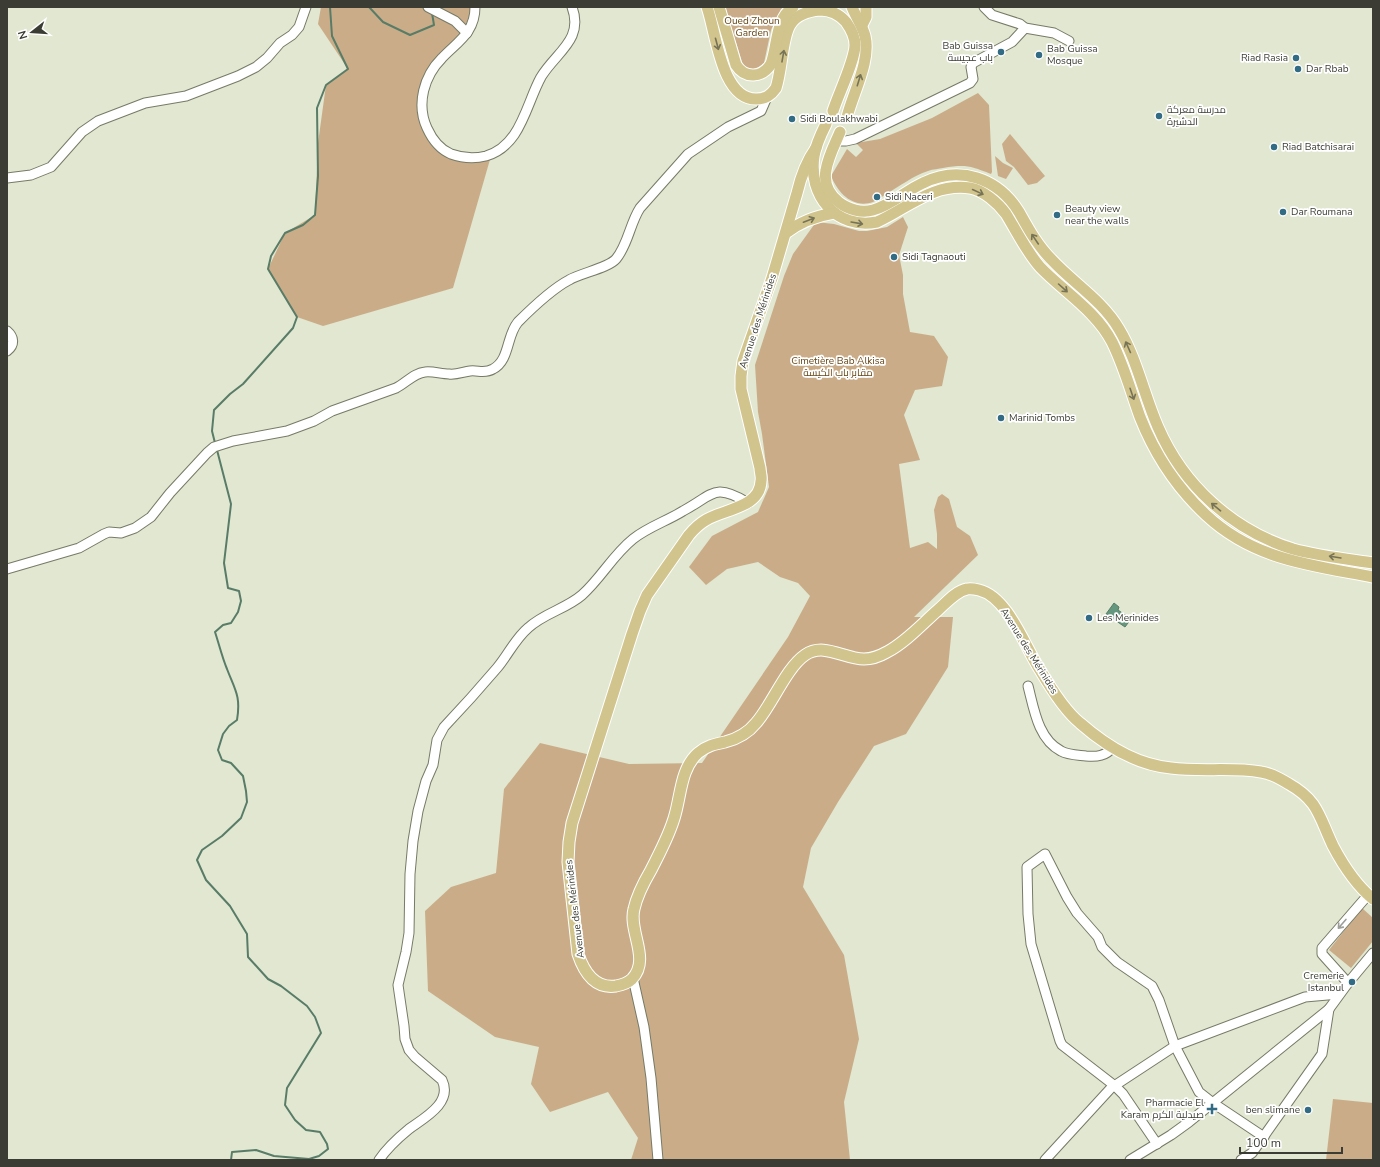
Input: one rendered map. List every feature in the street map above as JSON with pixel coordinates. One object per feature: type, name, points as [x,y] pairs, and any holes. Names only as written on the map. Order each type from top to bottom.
[{"type":"main road","points":[[707,7],[723,65],[732,85],[746,97],[759,99],[767,97],[774,91],[778,83],[787,33],[791,23],[797,17],[819,10],[837,14],[852,30],[855,46],[833,112],[827,118],[814,156],[815,182],[820,197],[827,206],[842,218],[855,223],[869,224],[877,222],[937,190],[954,188],[975,190],[991,199],[1005,214],[1032,258],[1092,315],[1107,334],[1119,357],[1140,417],[1153,446],[1171,477],[1192,502],[1223,530],[1266,553],[1300,563],[1373,577]]},
{"type":"main road","points":[[719,7],[736,64],[742,72],[753,76],[761,74],[771,64],[782,20],[787,12],[793,7]]},
{"type":"main road","points":[[797,193],[814,172],[837,135],[844,130],[847,125],[847,117],[866,52],[862,25],[852,7]]},
{"type":"main road","points":[[862,25],[866,17],[866,7]]},
{"type":"main road","points":[[833,112],[841,111],[847,117]]},
{"type":"main road","points":[[826,124],[828,128],[837,135]]},
{"type":"main road","points":[[837,135],[826,171],[826,182],[833,197],[842,205],[853,210],[866,211],[877,209],[925,182],[949,176],[962,175],[975,177],[990,183],[999,189],[1016,207],[1046,254],[1094,299],[1114,322],[1124,337],[1131,352],[1161,435],[1182,470],[1204,496],[1230,518],[1270,540],[1303,551],[1373,563]]},
{"type":"main road","name":"Avenue des Mérinides","points":[[816,148],[804,169],[772,278],[743,361],[741,389],[760,468],[761,481],[759,489],[755,496],[740,507],[706,520],[697,526],[689,534],[647,595],[632,634],[572,823],[568,862],[578,954],[583,967],[590,977],[598,984],[612,986],[625,984],[633,978],[637,970],[640,951],[634,927],[633,912],[639,892],[662,848],[675,815],[683,778],[692,759],[700,750],[744,734],[753,726],[763,714],[794,665],[807,654],[828,650],[861,659],[873,658],[884,654],[898,646],[948,601],[959,593],[971,589],[984,592],[993,597],[1003,607],[1016,626],[1039,670],[1070,714],[1085,728],[1113,747],[1138,760],[1153,765],[1175,769],[1263,772],[1288,783],[1306,795],[1315,805],[1340,858],[1352,876],[1371,897]]},
{"type":"main road","points":[[786,233],[804,221],[834,213]]},
{"type":"street","points":[[7,178],[30,175],[51,167],[82,132],[98,121],[146,103],[186,96],[238,76],[256,67],[267,58],[280,43],[299,27],[306,7]]},
{"type":"street","points":[[474,7],[472,26],[456,45],[435,65],[427,81],[421,100],[422,112],[431,137],[438,146],[450,153],[465,158],[492,155],[505,146],[516,132],[540,78],[566,47],[573,36],[575,15],[572,7]]},
{"type":"street","points":[[984,7],[992,15],[1020,24],[1025,28],[1054,33],[1069,41]]},
{"type":"street","points":[[432,9],[455,21],[467,33]]},
{"type":"street","points":[[837,135],[846,141],[855,139],[970,83],[973,79],[971,67],[973,63],[1012,42],[1025,28]]},
{"type":"street","points":[[7,569],[79,548],[109,532],[121,533],[135,528],[151,517],[170,493],[206,453],[217,446],[287,431],[332,411],[403,385],[420,373],[426,371],[450,375],[475,371],[483,372],[495,368],[504,357],[512,331],[517,323],[550,293],[567,281],[578,275],[608,265],[615,260],[621,253],[640,208],[680,162],[688,154],[728,127],[761,111],[767,97]]},
{"type":"street","points":[[7,331],[12,337],[13,344],[7,351]]},
{"type":"street","points":[[379,1160],[392,1143],[433,1112],[442,1098],[444,1090],[442,1080],[409,1050],[404,1039],[404,1026],[398,991],[409,933],[410,874],[414,834],[422,793],[433,765],[435,747],[439,734],[498,667],[514,643],[528,628],[543,616],[568,605],[582,595],[632,540],[645,530],[692,507],[710,494],[720,491],[729,492],[748,502]]},
{"type":"street","points":[[1028,686],[1035,713],[1043,733],[1052,745],[1062,752],[1093,756],[1105,755],[1109,753],[1113,747]]},
{"type":"street","points":[[1157,1144],[1123,1094],[1115,1086],[1062,1045],[1057,1033],[1031,944],[1028,914],[1027,866],[1044,854],[1067,897],[1077,913],[1098,937],[1102,947],[1117,962],[1152,986],[1159,1000],[1175,1046],[1199,1092],[1264,1137]]},
{"type":"street","points":[[1348,982],[1322,954],[1321,951],[1322,948],[1371,897]]},
{"type":"street","points":[[1130,1160],[1185,1125],[1328,1009],[1348,982],[1373,953]]},
{"type":"street","points":[[633,978],[644,1027],[651,1078],[658,1160]]},
{"type":"street","points":[[1045,1160],[1115,1086],[1175,1046],[1305,997],[1339,994]]},
{"type":"street","points":[[1241,1160],[1252,1153],[1322,1054],[1328,1009]]},
{"type":"green space","points":[[321,7],[472,7],[460,42],[428,77],[419,121],[444,153],[491,156],[453,288],[323,326],[297,317],[268,269],[285,233],[315,215],[318,143],[326,85],[348,69],[318,24]]},
{"type":"green space","name":"Oued Zhoun Garden","points":[[725,7],[784,7],[781,9],[771,30],[764,63],[753,72],[743,65]]},
{"type":"green space","points":[[978,93],[989,105],[991,174],[963,166],[932,170],[912,178],[873,202],[866,204],[853,201],[842,194],[831,176],[847,149],[856,157],[863,150],[856,143],[880,139],[932,118]]},
{"type":"green space","points":[[1010,134],[1045,176],[1037,183],[1028,185],[1014,167],[1006,161],[1002,144]]},
{"type":"green space","points":[[995,156],[1003,163],[1013,168],[1006,179],[998,176]]},
{"type":"green space","name":"Cimetière Bab Alkisa مقابر باب الكيسة","points":[[903,217],[908,227],[899,255],[903,275],[903,294],[910,332],[934,336],[948,357],[942,386],[915,390],[904,415],[920,460],[899,464],[910,548],[928,542],[937,549],[934,510],[938,497],[942,494],[949,499],[957,527],[970,536],[978,555],[914,617],[953,617],[948,667],[906,734],[874,746],[838,802],[811,848],[803,887],[844,955],[859,1039],[844,1102],[850,1160],[631,1160],[638,1138],[608,1092],[550,1112],[531,1084],[539,1047],[495,1037],[428,991],[425,911],[451,887],[496,873],[504,789],[540,743],[629,764],[702,763],[788,637],[810,596],[798,583],[780,577],[758,562],[727,569],[706,585],[689,567],[712,536],[758,512],[769,487],[758,412],[755,365],[784,276],[793,254],[816,222],[834,224],[859,231],[867,231],[887,227]]},
{"type":"green space","points":[[1362,908],[1373,918],[1373,941],[1351,968],[1329,950]]},
{"type":"green space","points":[[1333,1099],[1373,1103],[1373,1160],[1326,1160]]},
{"type":"shaded area","points":[[1114,603],[1119,607],[1118,610],[1131,619],[1125,627],[1106,614]]},
{"type":"waterway","points":[[215,443],[212,431],[214,410],[230,394],[243,384],[293,328],[297,317],[268,269],[271,256],[285,233],[303,225],[315,215],[318,176],[317,108],[326,85],[348,69],[332,36],[330,7]]},
{"type":"waterway","points":[[369,7],[383,22],[410,35],[434,25],[432,13]]},
{"type":"waterway","points":[[217,450],[231,504],[224,563],[228,588],[239,591],[241,601],[238,612],[231,623],[223,625],[215,632],[238,699],[237,720],[229,726],[223,734],[218,750],[222,760],[231,763],[243,776],[247,802],[241,818],[222,836],[202,850],[197,860],[206,880],[230,906],[247,934],[248,957],[268,979],[281,986],[307,1006],[315,1017],[321,1033],[287,1088],[285,1105],[295,1120],[306,1130],[320,1132],[327,1144],[328,1149],[319,1156],[309,1159],[274,1156],[256,1150],[232,1152],[231,1160]]},
{"type":"place","name":"Bab Guissa باب عجيسة","points":[[1001,52]]},
{"type":"place","name":"Bab Guissa Mosque","points":[[1039,55]]},
{"type":"place","name":"Riad Rasia","points":[[1296,58]]},
{"type":"place","name":"Dar Rbab","points":[[1298,69]]},
{"type":"place","name":"مدرسة معركة الدشيرة","points":[[1159,116]]},
{"type":"place","name":"Sidi Boulakhwabi","points":[[792,119]]},
{"type":"place","name":"Riad Batchisarai","points":[[1274,147]]},
{"type":"place","name":"Sidi Naceri","points":[[877,197]]},
{"type":"place","name":"Dar Roumana","points":[[1283,212]]},
{"type":"place","name":"Beauty view near the walls","points":[[1057,215]]},
{"type":"place","name":"Sidi Tagnaouti","points":[[894,257]]},
{"type":"place","name":"Marinid Tombs","points":[[1001,418]]},
{"type":"place","name":"Les Merinides","points":[[1089,618]]},
{"type":"place","name":"Cremerie Istanbul","points":[[1352,982]]},
{"type":"place","name":"Pharmacie El Karam صيدلية الكرم","points":[[1212,1109]]},
{"type":"place","name":"ben slimane","points":[[1308,1110]]}]
